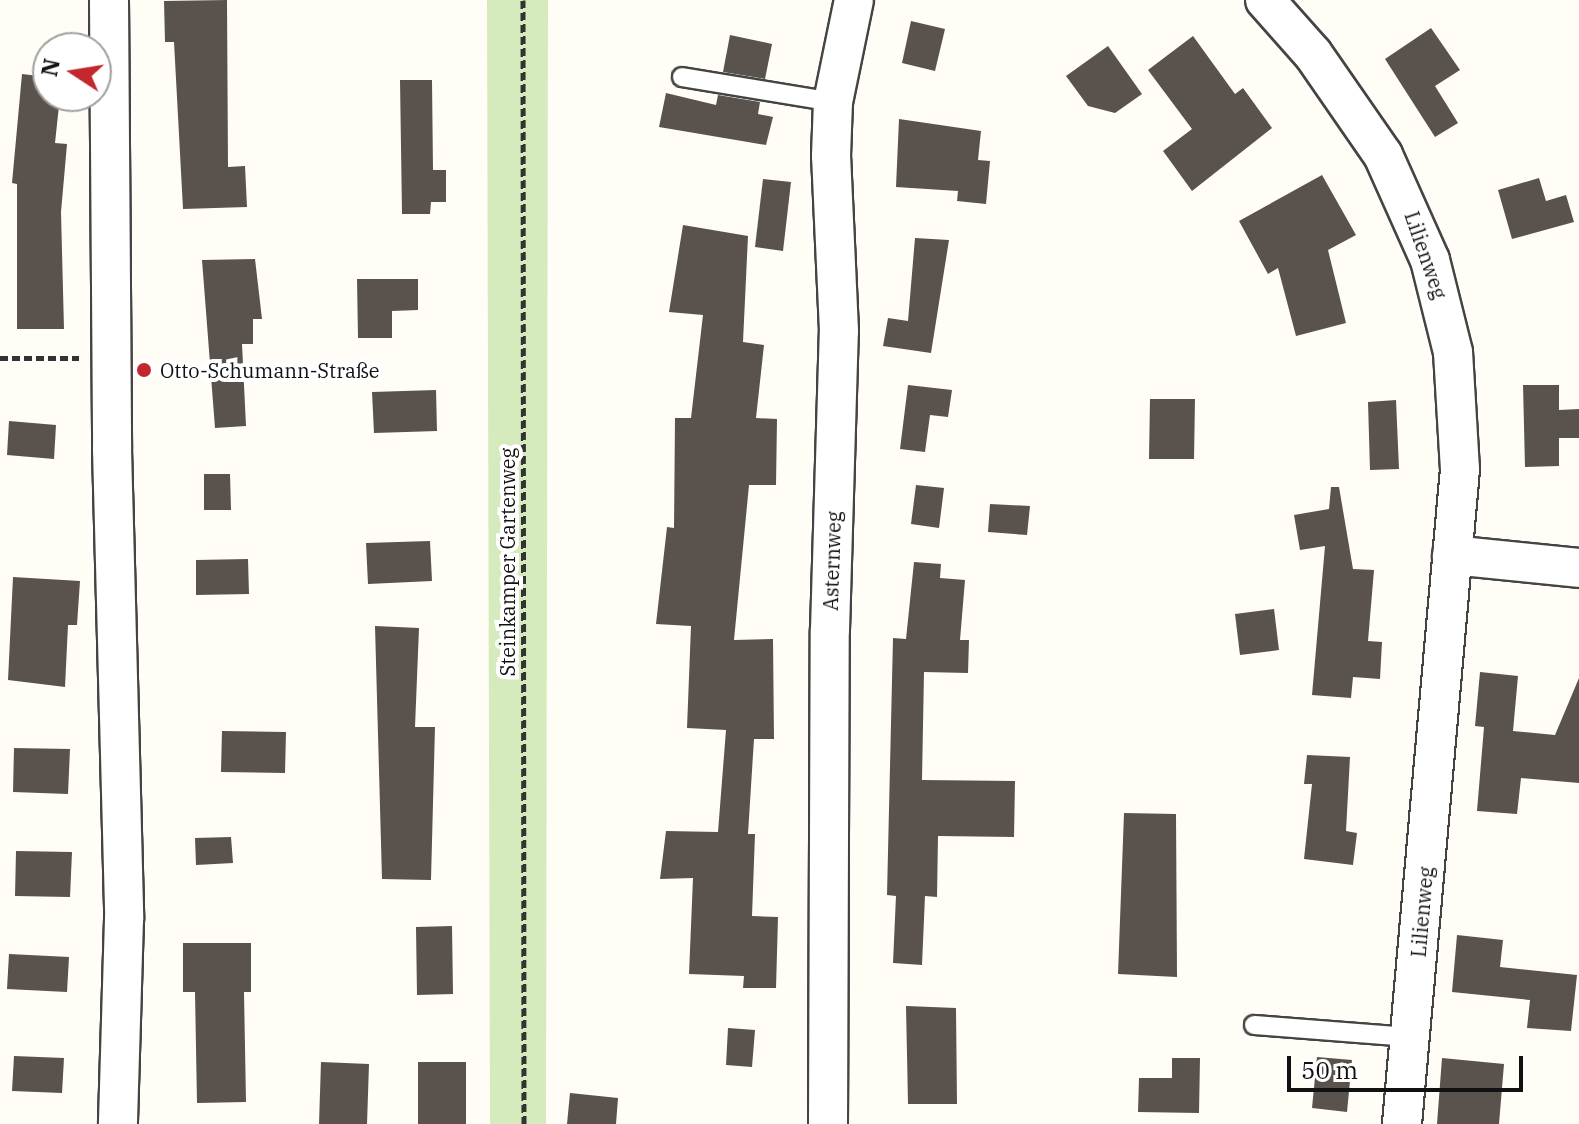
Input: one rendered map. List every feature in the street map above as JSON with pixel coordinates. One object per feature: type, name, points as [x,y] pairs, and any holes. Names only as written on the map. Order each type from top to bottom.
[{"type":"street","points":[[109,0],[111,358],[124,919],[118,1124]]},
{"type":"street","name":"Asternweg","points":[[828,1124],[830,630],[839,331],[833,102],[854,0]]},
{"type":"street","name":"Lilienweg","points":[[1265,0],[1313,54],[1383,155],[1430,260],[1446,315],[1458,401],[1460,469],[1402,1124]]},
{"type":"street","points":[[1452,555],[1579,568]]},
{"type":"lane","points":[[682,77],[833,102]]},
{"type":"lane","points":[[1254,1025],[1410,1037]]},
{"type":"path","name":"Steinkamper Gartenweg","points":[[523,0],[524,1124]]},
{"type":"path","points":[[0,358],[111,358]]},
{"type":"green space","points":[[487,0],[548,0],[546,1124],[490,1124]]},
{"type":"building","points":[[227,0],[228,167],[245,166],[247,207],[183,209],[174,42],[165,42],[164,1]]},
{"type":"building","points":[[911,21],[945,29],[935,71],[902,63]]},
{"type":"building","points":[[1431,28],[1460,70],[1435,86],[1458,123],[1435,137],[1385,59]]},
{"type":"building","points":[[730,35],[772,44],[765,79],[723,72]]},
{"type":"building","points":[[1193,36],[1235,94],[1243,88],[1272,128],[1192,191],[1163,151],[1192,129],[1148,70]]},
{"type":"building","points":[[1108,46],[1142,94],[1115,113],[1088,106],[1066,76]]},
{"type":"building","points":[[22,74],[32,75],[32,112],[58,112],[55,143],[67,144],[61,212],[64,329],[17,329],[17,184],[12,183]]},
{"type":"building","points":[[400,80],[432,80],[433,170],[446,170],[446,202],[431,202],[430,214],[402,214]]},
{"type":"building","points":[[666,93],[716,105],[718,95],[760,102],[758,114],[773,117],[766,145],[659,127]]},
{"type":"building","points":[[899,119],[981,131],[978,160],[990,161],[986,204],[957,201],[958,191],[896,187]]},
{"type":"building","points":[[1322,175],[1356,235],[1328,250],[1346,323],[1296,336],[1278,268],[1268,274],[1239,221]]},
{"type":"building","points":[[1539,178],[1546,201],[1566,195],[1574,222],[1512,239],[1498,190]]},
{"type":"building","points":[[763,179],[791,182],[783,251],[755,247]]},
{"type":"building","points":[[683,225],[748,236],[743,342],[764,345],[756,418],[777,419],[776,485],[749,485],[734,640],[773,639],[774,739],[754,739],[748,834],[755,834],[752,916],[778,917],[776,988],[743,988],[744,976],[689,974],[693,878],[660,879],[666,831],[718,832],[726,730],[687,728],[691,626],[656,624],[667,527],[674,528],[675,418],[691,418],[703,315],[669,312]]},
{"type":"building","points":[[915,238],[949,240],[931,353],[883,346],[888,318],[908,321]]},
{"type":"building","points":[[255,259],[262,319],[253,319],[253,344],[242,344],[246,426],[215,428],[202,260]]},
{"type":"building","points":[[357,279],[418,279],[418,310],[392,311],[392,338],[358,338]]},
{"type":"building","points":[[908,385],[952,390],[948,417],[930,415],[925,452],[900,449]]},
{"type":"building","points":[[1523,385],[1559,385],[1559,410],[1579,409],[1579,438],[1559,438],[1559,466],[1525,467]]},
{"type":"building","points":[[436,390],[437,431],[374,433],[372,392]]},
{"type":"building","points":[[1150,399],[1195,399],[1194,459],[1149,459]]},
{"type":"building","points":[[1396,400],[1399,469],[1370,470],[1368,402]]},
{"type":"building","points":[[9,421],[56,425],[54,459],[7,455]]},
{"type":"building","points":[[204,474],[230,474],[231,510],[204,510]]},
{"type":"building","points":[[916,485],[944,488],[939,528],[911,524]]},
{"type":"building","points":[[1331,487],[1339,487],[1353,569],[1374,570],[1368,641],[1382,642],[1380,679],[1353,677],[1351,698],[1312,695],[1325,546],[1300,550],[1294,515],[1329,509]]},
{"type":"building","points":[[990,504],[1030,506],[1027,535],[988,532]]},
{"type":"building","points":[[430,541],[432,581],[368,584],[366,543]]},
{"type":"building","points":[[248,559],[249,594],[196,595],[196,560]]},
{"type":"building","points":[[914,562],[941,564],[940,578],[965,580],[960,640],[969,640],[968,673],[924,672],[922,780],[1015,781],[1014,837],[938,836],[937,897],[925,896],[922,965],[893,963],[896,896],[887,895],[893,638],[906,639]]},
{"type":"building","points":[[13,577],[80,581],[77,625],[68,625],[65,687],[8,680]]},
{"type":"building","points":[[1274,609],[1279,650],[1240,655],[1235,614]]},
{"type":"building","points":[[375,626],[419,628],[415,727],[435,727],[431,880],[382,879]]},
{"type":"building","points":[[1480,672],[1518,676],[1513,731],[1555,735],[1579,678],[1579,783],[1521,778],[1517,814],[1477,811],[1484,727],[1475,726]]},
{"type":"building","points":[[222,731],[286,732],[285,773],[221,772]]},
{"type":"building","points":[[14,748],[70,749],[68,794],[13,792]]},
{"type":"building","points":[[1307,755],[1350,757],[1346,831],[1357,833],[1353,865],[1304,859],[1312,784],[1304,784]]},
{"type":"building","points":[[1124,813],[1176,814],[1177,977],[1118,974]]},
{"type":"building","points":[[231,837],[233,863],[196,865],[195,838]]},
{"type":"building","points":[[16,851],[72,852],[70,897],[15,896]]},
{"type":"building","points":[[452,926],[453,994],[417,995],[416,927]]},
{"type":"building","points":[[1457,935],[1503,940],[1500,967],[1577,975],[1571,1031],[1527,1028],[1530,1000],[1452,992]]},
{"type":"building","points":[[183,943],[251,943],[251,992],[244,992],[246,1102],[197,1103],[195,992],[183,992]]},
{"type":"building","points":[[9,954],[69,957],[67,992],[7,989]]},
{"type":"building","points":[[906,1006],[956,1008],[957,1104],[908,1104]]},
{"type":"building","points":[[728,1028],[755,1030],[752,1067],[726,1065]]},
{"type":"building","points":[[14,1056],[64,1058],[62,1093],[12,1091]]},
{"type":"building","points":[[1317,1057],[1352,1060],[1347,1112],[1312,1108]]},
{"type":"building","points":[[1172,1058],[1200,1058],[1199,1113],[1138,1112],[1139,1078],[1172,1078]]},
{"type":"building","points":[[1442,1058],[1504,1064],[1499,1124],[1437,1124]]},
{"type":"building","points":[[321,1062],[369,1064],[367,1124],[319,1124]]},
{"type":"building","points":[[418,1062],[466,1062],[466,1124],[418,1124]]},
{"type":"building","points":[[570,1093],[618,1098],[616,1124],[567,1124]]},
{"type":"place","name":"Otto-Schumann-Straße","points":[[144,370]]}]
